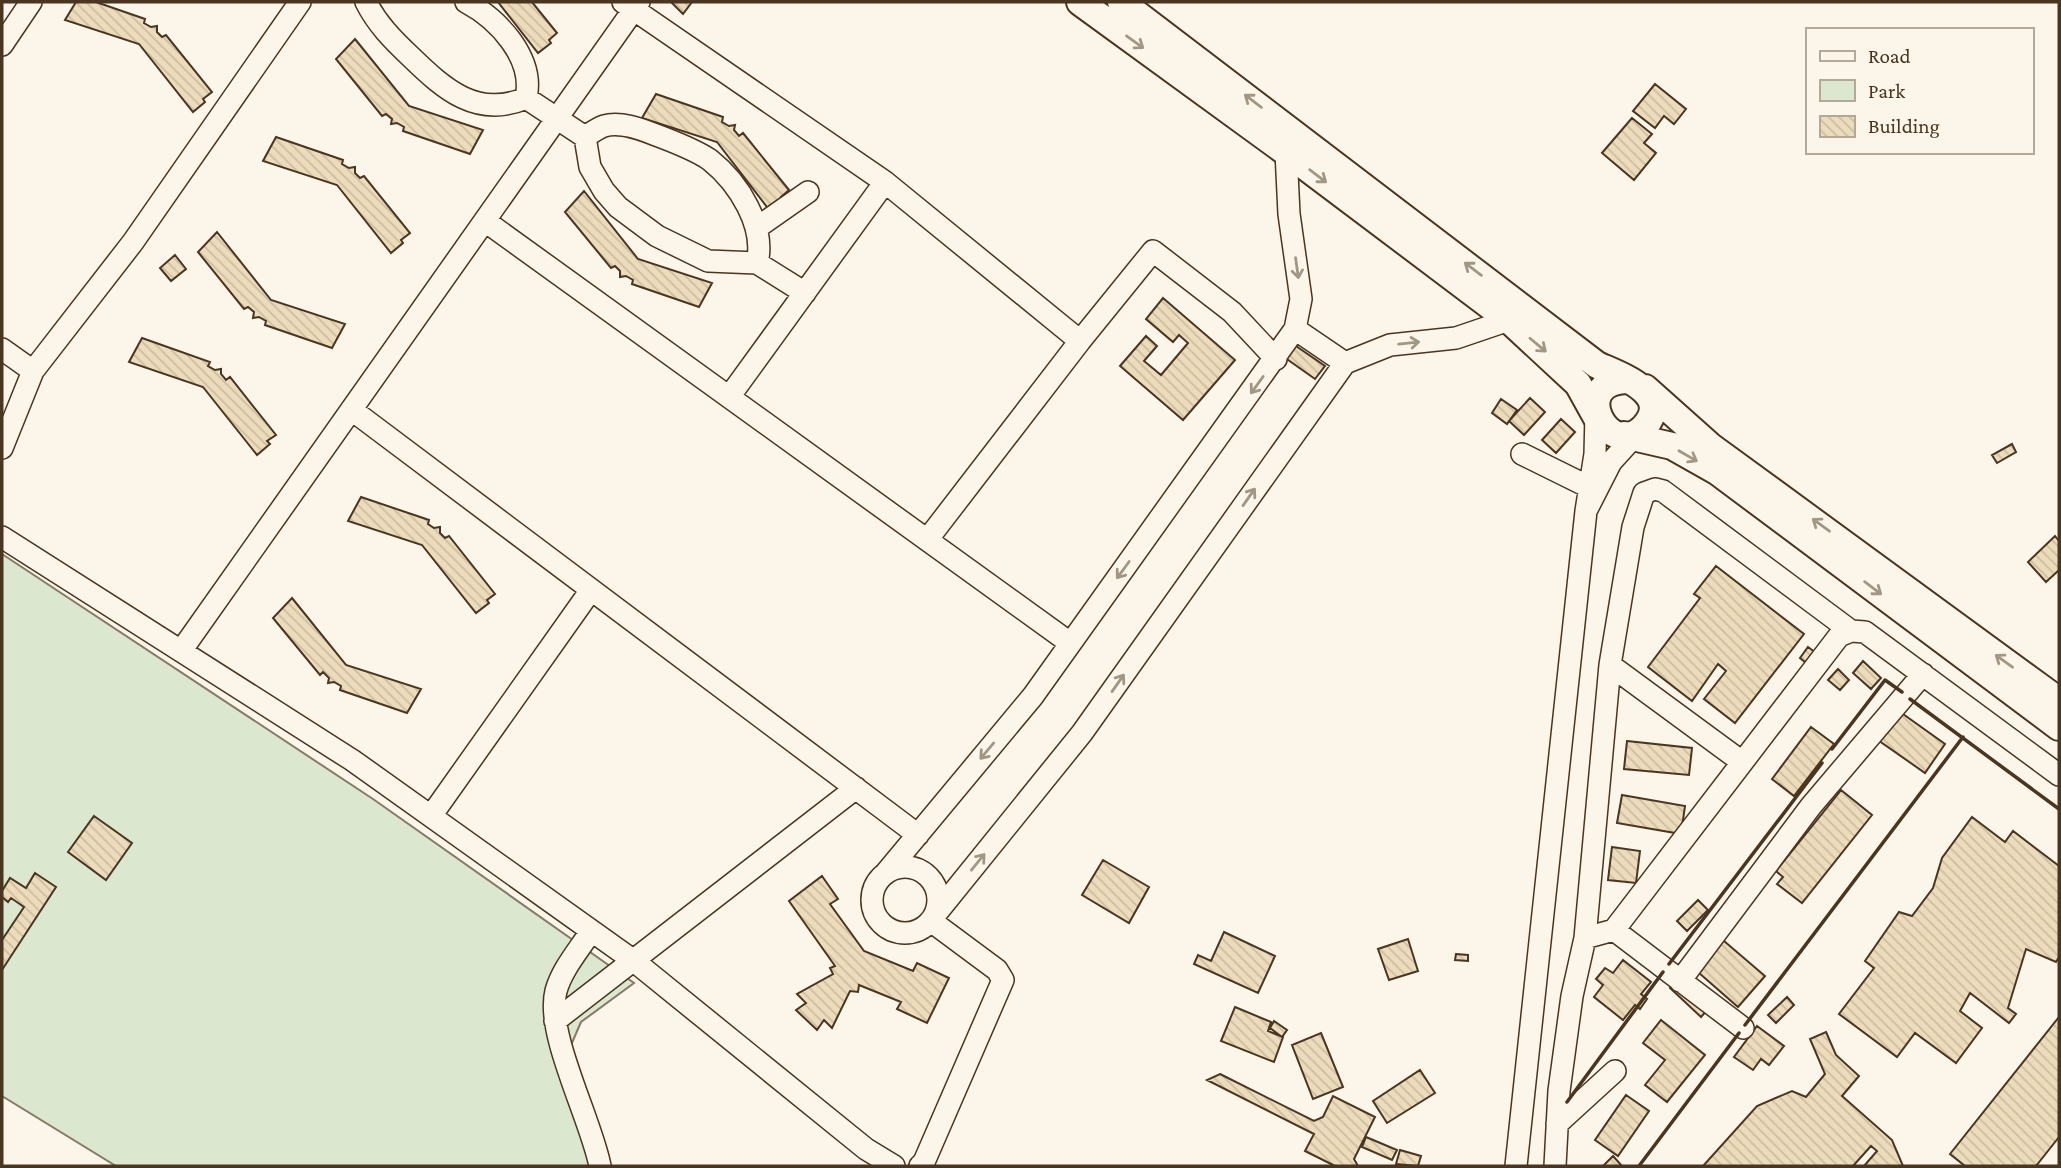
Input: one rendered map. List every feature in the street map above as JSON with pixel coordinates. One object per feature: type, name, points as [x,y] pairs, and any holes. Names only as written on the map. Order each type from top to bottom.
[{"type":"main road","points":[[1080,2],[1286,152],[1509,320],[1578,384],[1598,418],[1614,434],[1633,434],[1672,446],[1718,472],[2059,727]]},
{"type":"main road","points":[[1121,2],[1598,365],[1636,384],[1710,446],[2059,701]]},
{"type":"main road","points":[[1598,418],[1596,404],[1603,388],[1610,382],[1636,384],[1652,404],[1647,422],[1633,434]]},
{"type":"street","points":[[2,45],[31,2]]},
{"type":"street","points":[[2,448],[33,371],[133,242],[300,2]]},
{"type":"street","points":[[366,2],[378,23],[394,40],[441,86],[460,99],[510,105],[526,98]]},
{"type":"street","points":[[466,2],[487,13],[502,27],[523,65],[528,88],[526,98]]},
{"type":"street","points":[[181,651],[557,118],[632,4],[885,182],[1080,341]]},
{"type":"street","points":[[526,98],[585,136],[590,167],[604,191],[618,207],[647,229],[684,251],[708,261],[757,263],[804,293]]},
{"type":"street","points":[[585,136],[604,126],[623,125],[685,146],[710,161],[732,183],[758,227],[761,247],[757,263]]},
{"type":"street","points":[[1286,152],[1289,214],[1301,299],[1295,329],[1033,696],[878,881],[872,901],[878,920],[895,932],[906,934],[916,932],[933,918],[1082,733],[1345,363],[1390,345],[1456,338],[1509,320]]},
{"type":"street","points":[[729,397],[885,182]]},
{"type":"street","points":[[758,227],[807,192]]},
{"type":"street","points":[[485,221],[1070,643]]},
{"type":"street","points":[[927,540],[1153,251],[1232,312],[1276,359]]},
{"type":"street","points":[[1295,329],[1345,363]]},
{"type":"street","points":[[2,349],[33,371]]},
{"type":"street","points":[[352,410],[918,835]]},
{"type":"street","points":[[1516,1166],[1598,418]]},
{"type":"street","points":[[1592,489],[1633,434]]},
{"type":"street","points":[[1522,454],[1592,489]]},
{"type":"street","points":[[1555,1166],[1557,1124],[1572,996],[1585,938],[1609,665],[1640,500],[1644,493],[1655,489],[1663,491],[1851,631]]},
{"type":"street","points":[[2,537],[352,760],[634,961],[866,1149],[894,1166]]},
{"type":"street","points":[[431,816],[591,590]]},
{"type":"street","points":[[1585,938],[1614,930],[1839,636],[1851,631],[1865,632],[2059,775]]},
{"type":"street","points":[[1609,665],[1742,762]]},
{"type":"street","points":[[1680,981],[1811,806],[1923,674]]},
{"type":"street","points":[[555,1020],[856,788]]},
{"type":"street","points":[[885,874],[906,867],[926,875],[938,893],[933,918]]},
{"type":"street","points":[[920,1166],[1003,980],[997,970],[933,918]]},
{"type":"street","points":[[1614,930],[1743,1028]]},
{"type":"street","points":[[592,931],[565,970],[556,991],[555,1020],[600,1166]]},
{"type":"street","points":[[1557,1124],[1615,1071]]},
{"type":"green space","points":[[2,554],[373,799],[634,983],[581,1022],[565,1059],[594,1166],[116,1166],[2,1096]]},
{"type":"building","points":[[76,2],[96,2],[145,19],[144,23],[151,27],[157,26],[157,32],[162,37],[166,35],[212,92],[203,99],[205,102],[193,112],[139,44],[65,20]]},
{"type":"building","points":[[498,2],[532,2],[557,33],[549,40],[551,43],[538,53]]},
{"type":"building","points":[[671,2],[692,2],[683,14]]},
{"type":"building","points":[[355,39],[409,106],[483,130],[470,154],[403,131],[404,127],[397,123],[391,124],[392,119],[386,114],[382,116],[336,59]]},
{"type":"building","points":[[1655,84],[1686,109],[1674,124],[1664,116],[1655,128],[1633,111]]},
{"type":"building","points":[[656,94],[723,117],[722,122],[729,126],[735,125],[734,130],[739,136],[743,133],[789,190],[781,197],[783,200],[770,211],[717,142],[642,118]]},
{"type":"building","points":[[1632,118],[1652,134],[1644,143],[1656,153],[1634,180],[1602,153]]},
{"type":"building","points":[[276,137],[343,160],[342,164],[349,168],[355,167],[355,173],[360,178],[364,176],[410,233],[401,240],[403,243],[391,253],[337,185],[263,161]]},
{"type":"building","points":[[584,191],[638,259],[712,283],[699,307],[632,284],[633,280],[626,276],[620,277],[620,271],[615,266],[611,268],[565,212]]},
{"type":"building","points":[[217,232],[271,300],[345,324],[332,348],[265,325],[266,321],[259,317],[253,318],[254,312],[248,307],[244,309],[198,252]]},
{"type":"building","points":[[175,255],[186,269],[171,281],[160,268]]},
{"type":"building","points":[[1163,298],[1235,360],[1183,420],[1120,366],[1146,336],[1157,346],[1144,361],[1161,375],[1188,343],[1179,335],[1173,342],[1146,319]]},
{"type":"building","points":[[142,338],[210,362],[208,366],[215,370],[221,369],[226,380],[230,377],[276,435],[267,441],[270,444],[257,455],[203,387],[129,362]]},
{"type":"building","points":[[1293,344],[1325,366],[1315,379],[1284,357]]},
{"type":"building","points":[[1530,398],[1545,412],[1524,435],[1509,421]]},
{"type":"building","points":[[1501,399],[1517,410],[1507,424],[1492,413]]},
{"type":"building","points":[[1561,419],[1575,432],[1556,453],[1542,440]]},
{"type":"building","points":[[2012,444],[2016,452],[1997,463],[1992,455]]},
{"type":"building","points":[[361,497],[429,520],[428,524],[434,528],[440,527],[440,533],[445,538],[449,536],[495,594],[487,600],[489,603],[476,613],[422,545],[348,521]]},
{"type":"building","points":[[2055,536],[2059,541],[2059,570],[2046,582],[2028,562]]},
{"type":"building","points":[[1716,566],[1804,634],[1735,723],[1704,699],[1726,671],[1718,664],[1692,701],[1648,667],[1700,598],[1694,594]]},
{"type":"building","points":[[292,598],[346,665],[421,689],[407,713],[340,690],[341,686],[334,682],[328,683],[329,678],[323,672],[320,675],[273,618]]},
{"type":"building","points":[[1808,647],[1820,656],[1811,667],[1800,658]]},
{"type":"building","points":[[1863,661],[1881,678],[1871,689],[1853,673]]},
{"type":"building","points":[[1838,669],[1849,680],[1840,690],[1828,680]]},
{"type":"building","points":[[1896,709],[1945,744],[1925,773],[1875,738]]},
{"type":"building","points":[[1811,727],[1834,744],[1794,796],[1772,779]]},
{"type":"building","points":[[1627,741],[1692,748],[1689,775],[1624,769]]},
{"type":"building","points":[[1841,790],[1872,815],[1802,903],[1777,884],[1783,877],[1776,871]]},
{"type":"building","points":[[1622,795],[1685,806],[1681,834],[1617,823]]},
{"type":"building","points":[[94,816],[132,843],[106,880],[68,852]]},
{"type":"building","points":[[1972,817],[2005,842],[2013,831],[2059,866],[2059,957],[2056,962],[2026,949],[2008,1008],[2016,1014],[2009,1023],[1970,993],[1960,1011],[1982,1028],[1956,1063],[1915,1033],[1897,1057],[1839,1014],[1874,968],[1865,961],[1899,912],[1912,916],[1933,888],[1942,858]]},
{"type":"building","points":[[1612,847],[1640,851],[1636,883],[1608,880]]},
{"type":"building","points":[[1103,860],[1149,887],[1129,923],[1082,895]]},
{"type":"building","points":[[35,873],[56,887],[2,970],[2,940],[24,907],[11,898],[8,902],[2,897],[2,891],[10,878],[26,888]]},
{"type":"building","points":[[822,876],[838,899],[830,904],[864,951],[913,971],[917,963],[949,978],[927,1023],[897,1009],[901,1002],[859,985],[858,992],[850,991],[832,1028],[824,1020],[817,1030],[796,1010],[806,1003],[797,994],[833,974],[830,968],[835,966],[789,901]]},
{"type":"building","points":[[1698,900],[1708,910],[1687,931],[1677,921]]},
{"type":"building","points":[[1224,932],[1275,956],[1258,993],[1194,964],[1198,955],[1211,961]]},
{"type":"building","points":[[1717,935],[1765,976],[1738,1007],[1691,966]]},
{"type":"building","points":[[1408,939],[1418,971],[1389,980],[1378,949]]},
{"type":"building","points":[[1456,954],[1468,955],[1468,961],[1455,960]]},
{"type":"building","points":[[1623,960],[1651,982],[1641,994],[1647,999],[1640,1009],[1635,1005],[1623,1020],[1594,997],[1603,985],[1596,979],[1605,968],[1613,973]]},
{"type":"building","points":[[1686,970],[1717,999],[1701,1017],[1670,988]]},
{"type":"building","points":[[1787,997],[1794,1005],[1776,1023],[1768,1015]]},
{"type":"building","points":[[1235,1007],[1271,1022],[1268,1031],[1283,1037],[1274,1062],[1221,1041]]},
{"type":"building","points":[[2059,1017],[2059,1137],[2036,1166],[1965,1166],[1950,1154]]},
{"type":"building","points":[[1661,1020],[1705,1055],[1667,1102],[1645,1085],[1665,1060],[1643,1043]]},
{"type":"building","points":[[1274,1021],[1287,1030],[1282,1037],[1270,1028]]},
{"type":"building","points":[[1757,1026],[1784,1046],[1769,1065],[1761,1059],[1753,1070],[1734,1057]]},
{"type":"building","points":[[1826,1032],[1836,1055],[1859,1076],[1842,1096],[1892,1140],[1903,1166],[1864,1166],[1877,1151],[1871,1146],[1853,1166],[1703,1166],[1757,1106],[1792,1091],[1806,1097],[1825,1074],[1810,1039]]},
{"type":"building","points":[[1321,1033],[1343,1087],[1313,1099],[1292,1045]]},
{"type":"building","points":[[1420,1070],[1435,1093],[1387,1123],[1373,1101]]},
{"type":"building","points":[[1220,1074],[1314,1121],[1323,1117],[1333,1096],[1375,1117],[1354,1159],[1358,1166],[1335,1166],[1305,1151],[1314,1134],[1207,1080]]},
{"type":"building","points":[[1626,1095],[1649,1111],[1618,1156],[1595,1140]]},
{"type":"building","points":[[1366,1137],[1397,1150],[1392,1160],[1362,1147]]},
{"type":"building","points":[[1400,1150],[1421,1156],[1418,1166],[1396,1164]]},
{"type":"building","points":[[1613,1156],[1622,1166],[1603,1166]]},
{"type":"wall","points":[[1832,749],[1885,680],[1902,692]]},
{"type":"wall","points":[[1910,699],[2059,809]]},
{"type":"wall","points":[[1745,1025],[1963,737]]},
{"type":"wall","points":[[1669,964],[1822,763]]},
{"type":"wall","points":[[1567,1102],[1663,972]]},
{"type":"wall","points":[[1639,1166],[1739,1033]]}]
